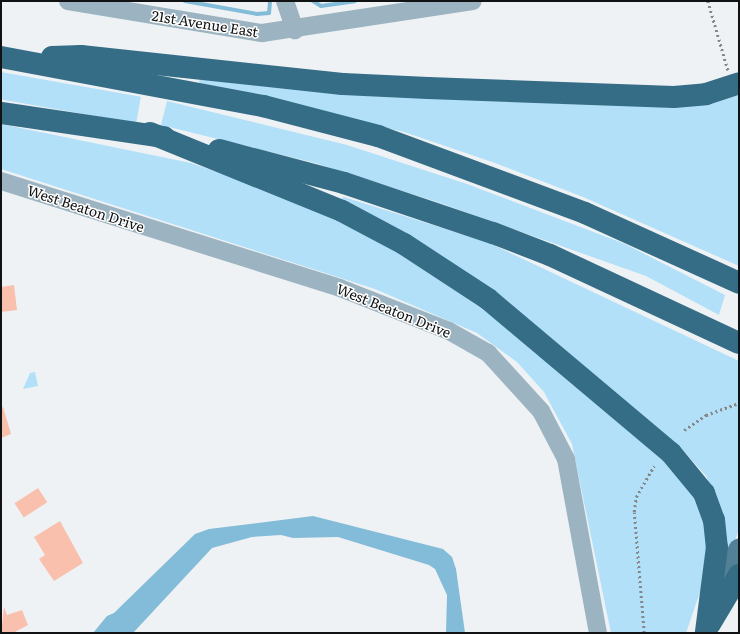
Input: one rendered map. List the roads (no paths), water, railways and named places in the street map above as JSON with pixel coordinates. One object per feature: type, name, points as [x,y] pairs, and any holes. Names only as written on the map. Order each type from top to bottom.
[{"type":"highway","points":[[5,57],[82,56],[343,84],[650,96],[706,94],[734,78]]},
{"type":"highway","points":[[5,57],[263,106],[378,136],[598,218],[736,282]]},
{"type":"highway","points":[[1,113],[150,133],[277,164],[493,234],[550,255],[719,333],[739,344]]},
{"type":"highway","points":[[150,133],[342,211],[410,248],[488,299],[671,453],[704,493],[714,520],[717,547],[706,632]]},
{"type":"highway","points":[[706,632],[739,576]]},
{"type":"main road","points":[[706,632],[739,550]]},
{"type":"street","name":"21st Avenue East","points":[[68,1],[229,29],[262,33],[295,30],[441,4],[474,1]]},
{"type":"street","points":[[285,1],[295,30]]},
{"type":"street","name":"West Beaton Drive","points":[[1,181],[340,288],[449,331],[488,353],[541,411],[566,458],[598,633]]},
{"type":"waterway","points":[[185,1],[257,14],[269,13],[270,1]]},
{"type":"waterway","points":[[313,1],[321,6],[355,1]]}]
